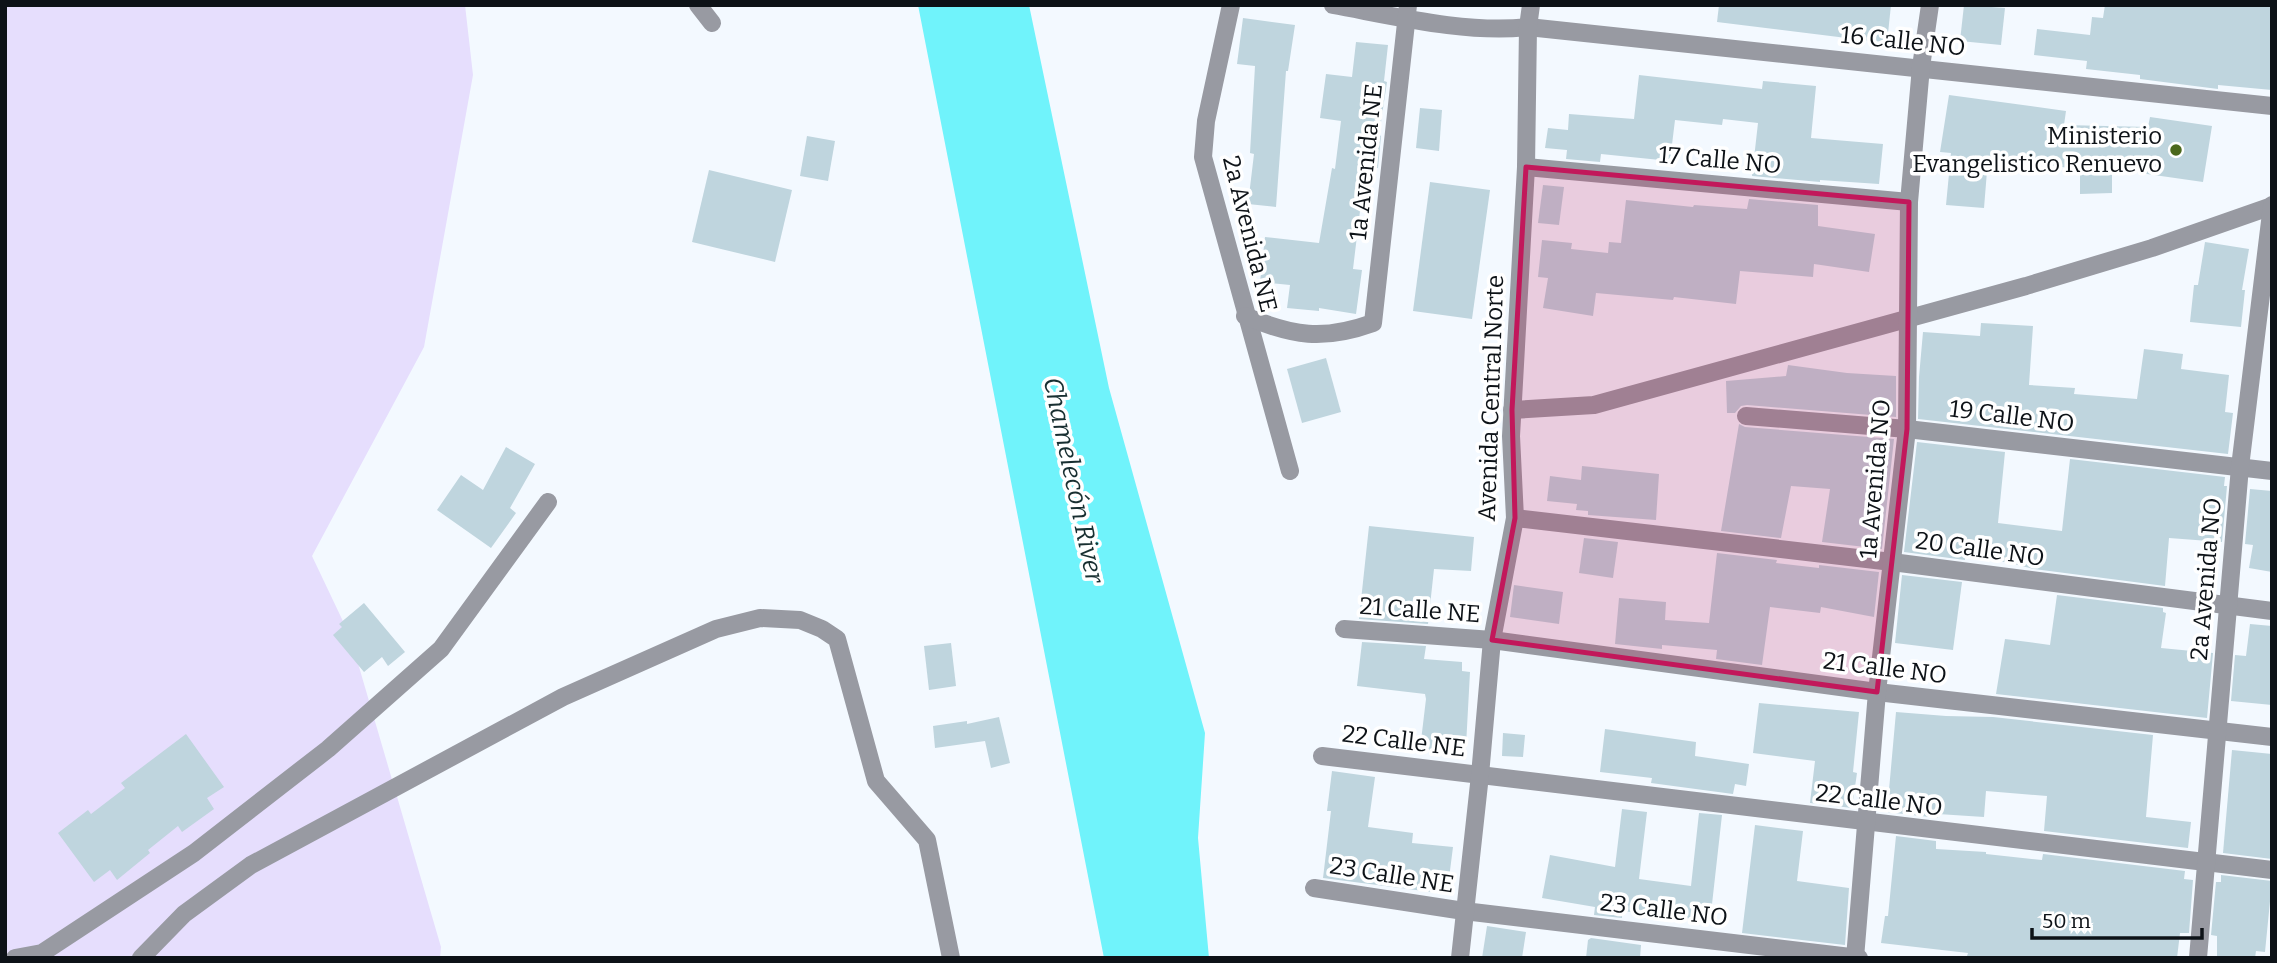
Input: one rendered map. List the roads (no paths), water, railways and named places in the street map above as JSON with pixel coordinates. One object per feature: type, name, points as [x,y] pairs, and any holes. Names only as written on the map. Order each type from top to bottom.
[{"type":"street","points":[[698,5],[712,23]]},
{"type":"street","name":"2a Avenida NE","points":[[1231,5],[1206,121],[1203,157],[1290,471]]},
{"type":"street","name":"16 Calle NO","points":[[1333,5],[1408,12],[1502,30],[1528,27],[2272,106]]},
{"type":"street","name":"Avenida Central Norte","points":[[1460,958],[1492,640],[1515,518],[1511,436],[1526,167],[1528,27],[1531,5]]},
{"type":"street","name":"1a Avenida NO","points":[[1856,958],[1877,692],[1907,429],[1909,202],[1921,67],[1930,5]]},
{"type":"street","name":"1a Avenida NE","points":[[1245,316],[1278,330],[1312,335],[1348,332],[1373,323],[1408,12]]},
{"type":"street","name":"17 Calle NO","points":[[1526,167],[1909,202]]},
{"type":"street","points":[[1512,410],[1594,405],[2152,248],[2272,206]]},
{"type":"street","name":"2a Avenida NO","points":[[2198,958],[2240,467],[2263,342],[2272,206]]},
{"type":"street","name":"19 Calle NO","points":[[1746,416],[1907,429],[2272,471]]},
{"type":"street","points":[[15,958],[45,955],[194,853],[328,749],[441,649],[548,502]]},
{"type":"street","name":"20 Calle NO","points":[[1515,518],[1892,562],[2272,611]]},
{"type":"street","points":[[141,958],[184,914],[251,865],[563,697],[716,629],[760,618],[800,620],[837,639],[876,781],[927,840],[951,958]]},
{"type":"street","name":"21 Calle NE","points":[[1344,629],[1492,640]]},
{"type":"street","name":"21 Calle NO","points":[[1492,640],[1877,692],[2272,737]]},
{"type":"street","name":"22 Calle NE","points":[[1322,756],[1480,775]]},
{"type":"street","name":"22 Calle NO","points":[[1480,775],[2272,870]]},
{"type":"street","name":"23 Calle NE","points":[[1314,888],[1464,911]]},
{"type":"street","name":"23 Calle NO","points":[[1464,911],[1856,958]]},
{"type":"water","name":"Chamelecón River","points":[[918,5],[1029,5],[1109,388],[1205,733],[1198,838],[1209,958],[1104,958]]},
{"type":"place","name":"Ministerio Evangelistico Renuevo","points":[[2176,150]]}]
